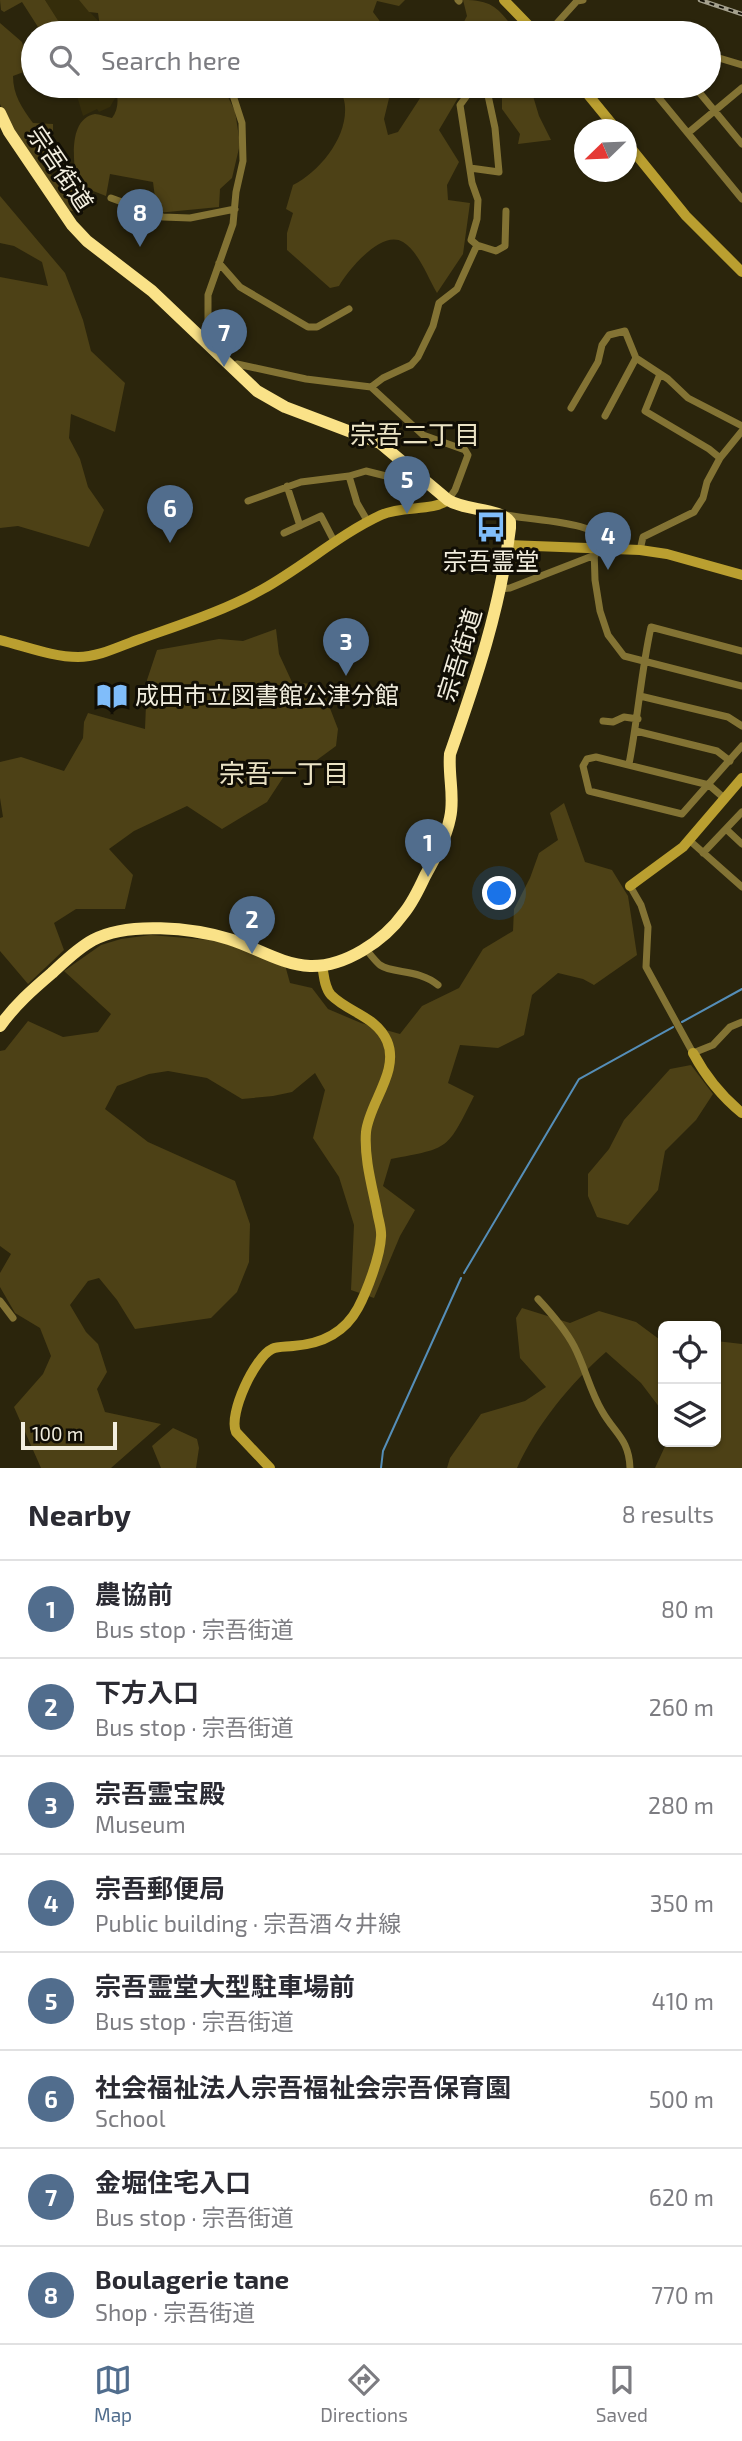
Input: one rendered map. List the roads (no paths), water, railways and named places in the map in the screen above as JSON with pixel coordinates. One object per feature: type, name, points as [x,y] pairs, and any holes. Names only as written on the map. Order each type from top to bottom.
[{"type":"highway","name":"宗吾街道","points":[[0,113],[9,132],[72,225],[87,241],[152,290],[271,400],[380,443],[448,500],[460,507],[503,515],[510,522],[500,589],[486,648],[450,754],[452,803],[449,827],[435,859],[406,911],[382,937],[348,957],[322,965],[298,964],[242,943],[205,933],[160,930],[117,932],[93,940],[79,949],[16,1003],[0,1026]]},
{"type":"street","points":[[504,0],[524,21]]},
{"type":"street","points":[[559,21],[578,0]]},
{"type":"street","points":[[721,59],[742,65]]},
{"type":"street","points":[[688,133],[742,88]]},
{"type":"street","points":[[208,344],[208,295],[233,224],[243,161],[242,123],[234,98]]},
{"type":"street","points":[[465,98],[460,105],[478,200],[477,219],[471,240],[477,245],[496,251],[505,246],[506,211]]},
{"type":"street","points":[[470,168],[499,172],[495,128],[489,98]]},
{"type":"street","points":[[591,98],[608,119]]},
{"type":"street","points":[[659,98],[742,199]]},
{"type":"street","points":[[704,98],[742,144]]},
{"type":"street","points":[[637,156],[686,216],[742,272]]},
{"type":"street","points":[[111,198],[163,218],[190,219],[235,209]]},
{"type":"street","points":[[371,387],[383,378],[411,365],[418,357],[433,326],[439,303],[457,289],[477,245]]},
{"type":"street","points":[[219,263],[240,288],[308,327],[317,327],[349,309]]},
{"type":"street","points":[[571,408],[598,362],[602,345],[609,335],[625,331],[636,358],[688,398],[742,429],[720,458],[694,512],[643,537],[640,550]]},
{"type":"street","points":[[605,416],[636,358]]},
{"type":"street","points":[[0,640],[68,656],[80,657],[100,653],[214,613],[266,587],[368,522],[396,510],[436,506],[448,500],[456,491],[468,455],[464,450],[423,435],[371,387],[294,377],[237,364],[233,367]]},
{"type":"street","points":[[660,374],[645,411],[720,458]]},
{"type":"street","points":[[248,500],[287,486],[321,478],[349,476],[366,471],[386,476]]},
{"type":"street","points":[[349,476],[357,503],[368,522]]},
{"type":"street","points":[[287,486],[300,526]]},
{"type":"street","points":[[503,515],[576,524],[600,533],[621,547]]},
{"type":"street","points":[[284,533],[321,516],[335,543]]},
{"type":"street","points":[[508,545],[594,551],[621,547],[667,554],[741,572]]},
{"type":"street","points":[[500,589],[510,588],[594,551]]},
{"type":"street","points":[[594,551],[600,611],[608,635],[624,656],[742,686]]},
{"type":"street","points":[[629,764],[638,719],[643,661],[651,627],[742,651]]},
{"type":"street","points":[[640,696],[728,717],[742,726]]},
{"type":"street","points":[[603,721],[613,722],[624,717],[638,719]]},
{"type":"street","points":[[636,731],[717,751],[730,761]]},
{"type":"street","points":[[724,799],[709,785],[629,764],[596,757],[587,759],[583,766],[589,791],[682,814],[709,785],[742,746]]},
{"type":"street","points":[[742,778],[683,848],[630,886],[641,905],[648,927],[646,967],[702,1070],[722,1096],[742,1113]]},
{"type":"street","points":[[703,853],[742,812]]},
{"type":"street","points":[[726,829],[742,844]]},
{"type":"street","points":[[689,839],[742,887]]},
{"type":"street","points":[[365,948],[382,967],[412,971],[438,985]]},
{"type":"street","points":[[270,1468],[233,1426],[241,1392],[265,1354],[273,1348],[317,1344],[336,1334],[345,1325],[358,1308],[382,1236],[368,1166],[366,1133],[372,1107],[384,1082],[390,1055],[388,1044],[379,1027],[330,994],[325,984],[322,965]]},
{"type":"street","points":[[693,1053],[713,1045],[730,1027],[742,1022]]},
{"type":"street","points":[[538,1299],[573,1344],[601,1410],[624,1440],[630,1456],[630,1468]]},
{"type":"street","points":[[0,1301],[13,1318]]},
{"type":"waterway","points":[[682,1022],[742,989]]},
{"type":"waterway","points":[[464,1273],[579,1079],[673,1027]]},
{"type":"waterway","points":[[381,1468],[383,1451],[461,1278]]},
{"type":"railway","points":[[700,0],[742,14]]},
{"type":"place","name":"Boulagerie tane","points":[[140,247]]},
{"type":"place","name":"金堀住宅入口","points":[[224,367]]},
{"type":"place","name":"宗吾霊堂大型駐車場前","points":[[407,514]]},
{"type":"place","name":"宗吾霊堂","points":[[491,527]]},
{"type":"place","name":"社会福祉法人宗吾福祉会宗吾保育園","points":[[170,543]]},
{"type":"place","name":"宗吾郵便局","points":[[608,570]]},
{"type":"place","name":"宗吾霊宝殿","points":[[346,676]]},
{"type":"place","name":"成田市立図書館公津分館","points":[[112,696]]},
{"type":"place","name":"農協前","points":[[428,877]]},
{"type":"place","name":"下方入口","points":[[252,954]]},
{"type":"district","name":"宗吾二丁目","points":[[415,435]]},
{"type":"district","name":"宗吾一丁目","points":[[284,774]]}]
